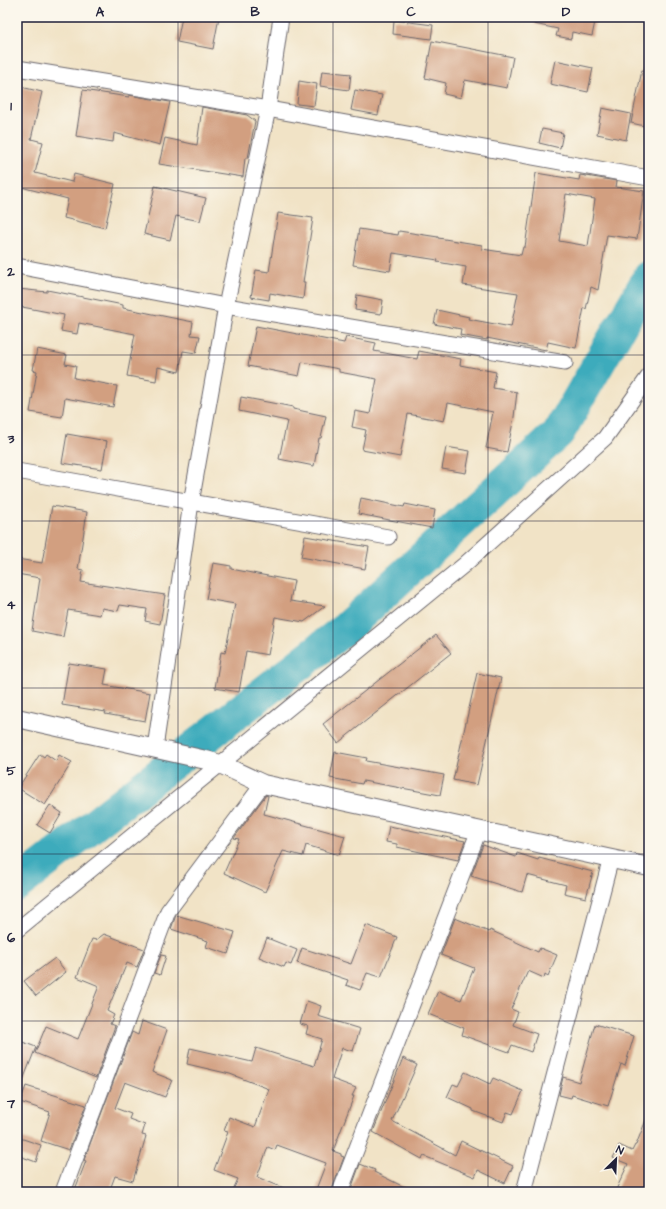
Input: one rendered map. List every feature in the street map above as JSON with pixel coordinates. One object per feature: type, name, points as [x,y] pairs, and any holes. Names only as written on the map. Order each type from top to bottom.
[{"type":"street","points":[[164,750],[191,503],[226,306],[268,109],[281,17]]},
{"type":"street","points":[[17,68],[268,109],[649,178]]},
{"type":"street","points":[[17,266],[226,306],[564,363]]},
{"type":"street","points":[[17,930],[213,762],[464,565],[605,438],[649,376]]},
{"type":"street","points":[[17,471],[388,537]]},
{"type":"street","points":[[17,718],[213,762],[263,784],[649,867]]},
{"type":"street","points":[[63,1192],[168,911],[263,784]]},
{"type":"street","points":[[340,1192],[478,830]]},
{"type":"street","points":[[524,1192],[610,858]]},
{"type":"building","points":[[182,17],[219,17],[213,49],[177,42]]},
{"type":"building","points":[[535,17],[596,17],[592,36],[572,32],[571,39],[556,36],[558,29],[534,24]]},
{"type":"building","points":[[394,20],[433,25],[431,39],[393,34]]},
{"type":"building","points":[[432,41],[513,57],[507,88],[465,80],[461,98],[444,94],[446,83],[425,78]]},
{"type":"building","points":[[555,60],[593,68],[588,92],[550,84]]},
{"type":"building","points":[[642,70],[649,71],[649,127],[631,123]]},
{"type":"building","points":[[322,71],[351,74],[349,90],[320,86]]},
{"type":"building","points":[[299,81],[317,84],[314,106],[297,104]]},
{"type":"building","points":[[17,86],[42,92],[31,139],[43,142],[35,173],[72,182],[74,174],[115,184],[105,228],[64,218],[68,199],[17,186]]},
{"type":"building","points":[[83,90],[129,97],[129,95],[170,102],[160,145],[114,133],[113,142],[76,136]]},
{"type":"building","points":[[355,90],[382,95],[378,115],[351,110]]},
{"type":"building","points":[[202,107],[247,115],[255,121],[248,158],[245,158],[243,177],[159,164],[165,138],[197,145]]},
{"type":"building","points":[[602,108],[631,114],[626,140],[597,134]]},
{"type":"building","points":[[542,129],[563,133],[560,148],[539,143]]},
{"type":"building","points":[[536,173],[579,180],[580,175],[617,181],[616,187],[644,191],[637,239],[607,235],[598,290],[591,287],[586,309],[584,308],[576,348],[548,342],[546,350],[487,338],[487,340],[460,335],[461,329],[434,324],[437,310],[469,317],[468,319],[511,327],[518,293],[463,285],[466,267],[437,262],[438,260],[393,253],[390,271],[353,265],[359,229],[398,235],[399,231],[438,237],[482,245],[482,249],[521,255],[523,247],[525,247]],"holes":[[[566,194],[595,199],[588,246],[559,241]]]},
{"type":"building","points":[[155,186],[206,198],[200,221],[176,216],[170,240],[144,234]]},
{"type":"building","points":[[278,213],[313,218],[303,282],[305,282],[303,299],[270,293],[269,300],[251,297],[256,270],[269,272]]},
{"type":"building","points":[[18,289],[47,292],[47,290],[123,305],[123,308],[193,322],[191,335],[200,336],[196,353],[183,351],[179,372],[158,367],[156,381],[127,376],[135,334],[79,323],[77,334],[61,331],[64,315],[17,306]]},
{"type":"building","points":[[357,295],[383,300],[381,314],[355,310]]},
{"type":"building","points":[[256,326],[344,343],[346,337],[376,343],[374,351],[417,359],[419,351],[461,359],[460,365],[496,372],[493,388],[517,392],[507,452],[486,448],[493,412],[448,403],[444,421],[408,414],[400,457],[362,450],[366,430],[352,427],[355,411],[370,414],[377,379],[339,372],[339,369],[302,362],[299,376],[248,366]]},
{"type":"building","points":[[37,349],[67,355],[65,364],[76,366],[74,378],[117,386],[113,407],[65,398],[62,417],[30,412],[37,371],[33,370]]},
{"type":"building","points":[[241,397],[293,407],[293,409],[326,416],[321,438],[319,438],[314,466],[279,459],[287,421],[239,411]]},
{"type":"building","points":[[67,434],[107,441],[102,469],[62,463]]},
{"type":"building","points":[[446,447],[470,451],[466,473],[442,469]]},
{"type":"building","points":[[361,498],[404,507],[405,504],[435,510],[432,528],[358,514]]},
{"type":"building","points":[[52,506],[87,512],[78,569],[83,570],[81,582],[165,595],[160,624],[145,621],[147,609],[120,605],[118,611],[102,608],[100,615],[68,610],[63,637],[32,631],[40,578],[17,574],[17,559],[42,563]]},
{"type":"building","points":[[305,536],[369,547],[365,569],[301,557]]},
{"type":"building","points":[[213,563],[231,566],[231,569],[294,581],[290,601],[325,606],[304,622],[275,617],[268,655],[246,651],[239,692],[215,688],[221,652],[225,653],[235,604],[206,599]]},
{"type":"building","points":[[436,635],[451,653],[338,743],[323,724]]},
{"type":"building","points":[[69,663],[107,669],[104,685],[150,693],[145,721],[105,714],[106,712],[62,705]]},
{"type":"building","points":[[477,673],[501,678],[477,785],[453,780]]},
{"type":"building","points":[[335,752],[367,758],[366,761],[444,775],[440,795],[363,781],[362,784],[330,778]]},
{"type":"building","points":[[40,754],[44,757],[46,754],[56,761],[59,755],[72,762],[45,805],[18,788]]},
{"type":"building","points":[[266,795],[268,796],[264,814],[345,836],[339,855],[306,845],[303,856],[283,851],[265,892],[224,873],[239,839],[234,838]]},
{"type":"building","points":[[50,805],[62,813],[50,833],[37,825]]},
{"type":"building","points":[[389,826],[465,841],[458,860],[397,847],[397,844],[386,842]]},
{"type":"building","points":[[483,845],[516,857],[517,853],[538,860],[539,858],[593,872],[586,898],[564,893],[566,885],[527,875],[522,892],[471,876]]},
{"type":"building","points":[[176,915],[235,932],[228,954],[206,947],[208,941],[171,929]]},
{"type":"building","points":[[455,918],[489,932],[490,930],[538,952],[540,948],[557,955],[548,976],[545,974],[544,978],[528,971],[511,1009],[518,1012],[513,1025],[537,1034],[531,1052],[512,1045],[509,1052],[462,1035],[464,1028],[428,1014],[438,991],[461,1000],[474,968],[441,955]]},
{"type":"building","points":[[366,925],[397,937],[381,977],[367,973],[360,990],[346,985],[348,980],[297,963],[302,948],[351,964]]},
{"type":"building","points":[[104,934],[144,949],[137,967],[127,963],[107,1011],[114,1015],[110,1024],[115,1026],[96,1078],[35,1053],[46,1026],[78,1039],[99,986],[77,977],[92,939],[96,940]]},
{"type":"building","points":[[267,938],[297,950],[291,965],[286,963],[284,967],[259,957]]},
{"type":"building","points":[[161,955],[166,956],[160,975],[154,973]]},
{"type":"building","points":[[55,958],[66,972],[36,996],[24,981]]},
{"type":"building","points":[[307,1001],[321,1006],[318,1016],[360,1029],[353,1051],[342,1048],[332,1079],[356,1088],[333,1151],[344,1157],[331,1192],[315,1192],[326,1163],[277,1145],[275,1150],[268,1147],[257,1177],[293,1192],[232,1192],[238,1179],[214,1170],[228,1132],[224,1131],[229,1117],[255,1127],[269,1089],[230,1074],[187,1064],[190,1048],[252,1062],[256,1048],[314,1066],[322,1039],[306,1034],[308,1026],[300,1024]]},
{"type":"building","points":[[142,1021],[167,1030],[152,1072],[172,1080],[165,1097],[125,1082],[115,1108],[131,1114],[129,1119],[145,1125],[142,1135],[146,1136],[133,1181],[115,1176],[109,1192],[74,1192],[86,1161],[84,1160],[132,1032],[138,1035]]},
{"type":"building","points":[[595,1024],[634,1036],[625,1066],[621,1064],[608,1106],[572,1095],[571,1098],[559,1095],[563,1077],[579,1082]]},
{"type":"building","points":[[17,1040],[36,1047],[18,1093],[17,1093]]},
{"type":"building","points":[[403,1058],[417,1065],[392,1121],[455,1155],[461,1141],[513,1166],[505,1183],[478,1170],[475,1177],[424,1156],[422,1159],[373,1132]]},
{"type":"building","points":[[465,1072],[490,1084],[493,1078],[523,1091],[513,1114],[507,1112],[503,1122],[473,1111],[473,1109],[447,1097],[453,1084],[458,1086]]},
{"type":"building","points":[[26,1086],[86,1105],[69,1150],[41,1141],[50,1112],[20,1102]]},
{"type":"building","points":[[648,1115],[649,1192],[615,1192],[628,1164],[613,1158],[619,1145],[632,1151],[636,1145]]},
{"type":"building","points":[[17,1137],[41,1145],[36,1162],[17,1155]]},
{"type":"building","points":[[360,1164],[375,1170],[374,1172],[414,1192],[350,1192]]},
{"type":"waterway","points":[[17,885],[346,628],[559,432],[649,277]]}]
